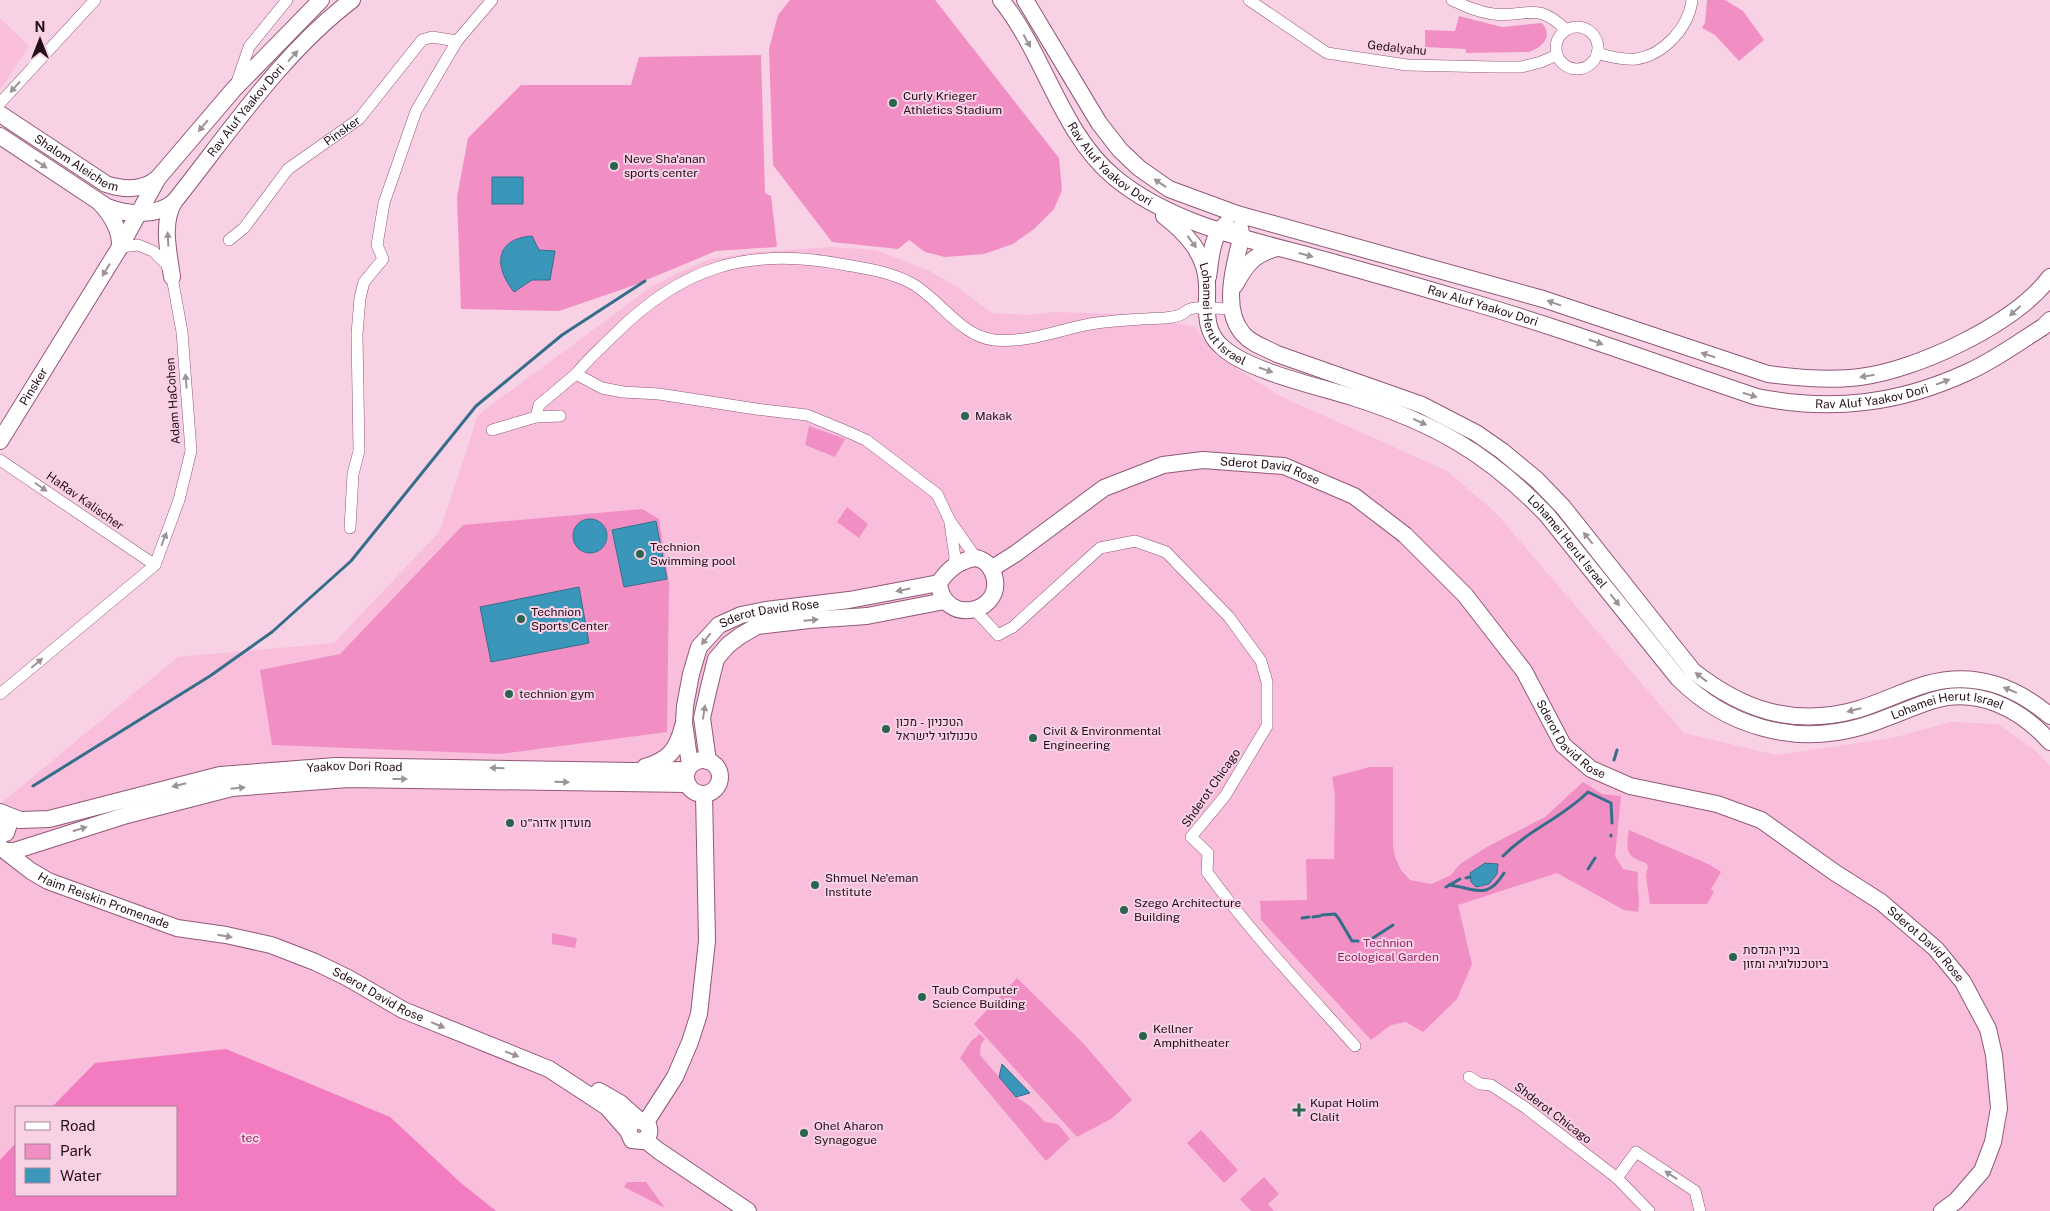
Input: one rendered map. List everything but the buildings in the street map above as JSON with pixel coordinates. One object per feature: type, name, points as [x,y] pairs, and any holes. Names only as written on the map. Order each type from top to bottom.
[{"type":"main road","name":"Rav Aluf Yaakov Dori","points":[[158,178],[234,89],[321,0]]},
{"type":"main road","name":"Rav Aluf Yaakov Dori","points":[[139,213],[158,211],[174,202],[287,62],[332,15],[352,0]]},
{"type":"main road","name":"Rav Aluf Yaakov Dori","points":[[1001,0],[1012,13],[1084,143],[1112,176],[1142,199],[1164,210],[1242,238],[1456,297],[1757,397],[1788,403],[1853,404],[1888,400],[1922,390],[1969,372],[2009,349],[2043,327],[2050,320]]},
{"type":"main road","name":"Rav Aluf Yaakov Dori","points":[[1024,0],[1099,123],[1120,150],[1139,168],[1169,189],[1237,214],[1543,299],[1768,374],[1800,378],[1859,377],[1907,366],[1972,337],[2008,317],[2050,277]]},
{"type":"main road","name":"Shalom Aleichem","points":[[0,114],[106,184],[115,187],[134,188],[145,186],[158,178]]},
{"type":"main road","name":"Shalom Aleichem","points":[[0,136],[98,202],[114,209],[139,213]]},
{"type":"main road","name":"Pinsker","points":[[1,438],[120,247],[158,178]]},
{"type":"main road","name":"Lohamei Herut Israel","points":[[1142,199],[1179,227],[1197,250],[1207,283],[1206,309],[1212,336],[1221,347],[1235,356],[1274,372],[1404,415],[1434,428],[1492,464],[1524,490],[1547,515],[1678,678],[1694,694],[1732,718],[1775,731],[1805,734],[1832,732],[1859,727],[1933,700],[1971,697],[1992,701],[2012,710],[2033,724],[2050,742]]},
{"type":"main road","points":[[98,202],[107,211],[116,226],[120,247]]},
{"type":"main road","points":[[172,277],[167,233],[168,216],[174,202]]},
{"type":"main road","points":[[1207,283],[1212,249],[1218,230],[1237,214]]},
{"type":"main road","name":"Lohamei Herut Israel","points":[[1237,214],[1242,238],[1237,254],[1231,301],[1243,334],[1260,346],[1277,354],[1422,405],[1476,433],[1502,451],[1537,480],[1563,507],[1693,671],[1715,688],[1738,702],[1760,710],[1800,716],[1856,710],[1927,684],[1945,680],[1966,679],[1987,682],[2012,690],[2033,701],[2050,716]]},
{"type":"main road","points":[[1231,301],[1251,261],[1266,250],[1278,248]]},
{"type":"main road","name":"Sderot David Rose","points":[[991,568],[1015,554],[1104,488],[1163,465],[1203,460],[1284,466],[1354,496],[1405,535],[1465,595],[1524,671],[1563,745],[1591,769],[1630,786],[1717,804],[1760,820],[1827,868],[1881,902],[1936,949],[1963,982],[1988,1029],[1994,1055],[1999,1108],[1993,1142],[1982,1171],[1956,1201],[1942,1211]]},
{"type":"main road","points":[[976,558],[982,560],[991,568],[995,585],[993,593],[989,600],[975,610],[959,610],[945,601],[941,595],[939,583],[954,566],[962,561],[976,558]]},
{"type":"main road","name":"Sderot David Rose","points":[[688,773],[684,706],[699,647],[719,625],[741,615],[848,600],[939,583]]},
{"type":"main road","name":"Sderot David Rose","points":[[708,761],[702,718],[716,659],[728,645],[740,636],[757,626],[868,616],[945,601]]},
{"type":"main road","points":[[633,771],[658,763],[673,752],[680,739],[684,723]]},
{"type":"main road","points":[[698,760],[708,761],[719,770],[720,781],[714,790],[704,794],[694,792],[688,773],[698,760]]},
{"type":"main road","name":"Yaakov Dori Road","points":[[21,849],[57,818],[134,796],[220,775],[336,766],[688,773]]},
{"type":"main road","name":"Yaakov Dori Road","points":[[21,849],[126,815],[232,788],[348,779],[688,773]]},
{"type":"main road","points":[[704,794],[707,941],[699,1014],[690,1042],[675,1077],[637,1124],[632,1140],[639,1142],[645,1140],[748,1211]]},
{"type":"main road","points":[[0,813],[12,818],[21,849]]},
{"type":"main road","points":[[0,813],[9,824],[6,833],[0,835],[21,849]]},
{"type":"main road","name":"Haim Reiskin Promenade","points":[[21,849],[48,881],[177,928]]},
{"type":"main road","name":"Sderot David Rose","points":[[177,928],[271,945],[314,962],[348,978],[402,1010],[548,1069],[637,1124]]},
{"type":"street","points":[[0,103],[95,0]]},
{"type":"street","points":[[234,89],[249,48],[287,0]]},
{"type":"street","points":[[350,528],[353,474],[360,451],[357,334],[360,298],[364,282],[382,259],[377,246],[384,203],[416,111],[457,41],[492,0]]},
{"type":"street","name":"Gedalyahu","points":[[1249,0],[1327,53],[1407,65],[1504,67],[1521,67],[1541,62],[1557,55]]},
{"type":"street","points":[[1452,0],[1472,9],[1495,14],[1536,10],[1553,17],[1566,30]]},
{"type":"street","points":[[1597,53],[1613,58],[1637,59],[1655,52],[1669,42],[1680,30],[1689,15],[1692,0]]},
{"type":"street","points":[[1579,26],[1591,32],[1598,44],[1597,53],[1592,62],[1580,69],[1566,66],[1557,55],[1557,41],[1566,30],[1579,26]]},
{"type":"street","name":"Pinsker","points":[[229,240],[244,228],[288,169],[359,119],[422,40],[432,37],[457,41]]},
{"type":"street","name":"Adam HaCohen","points":[[0,694],[155,565],[179,500],[191,451],[182,332],[172,277],[166,264],[152,251],[138,245],[120,247]]},
{"type":"street","points":[[536,417],[538,405],[576,374],[588,358],[633,315],[658,296],[697,274],[728,263],[764,258],[817,259],[888,272],[913,284],[980,337],[994,340],[1038,337],[1088,324],[1132,318],[1167,318],[1180,315],[1189,309],[1206,309],[1231,301]]},
{"type":"street","points":[[576,374],[602,388],[623,392],[659,394],[807,415],[866,440],[937,494],[950,521],[976,558]]},
{"type":"street","points":[[492,430],[536,417],[560,416]]},
{"type":"street","name":"HaRav Kalischer","points":[[0,460],[155,565]]},
{"type":"street","points":[[950,521],[955,557],[954,566]]},
{"type":"street","name":"Shderot Chicago","points":[[975,610],[998,634],[1014,628],[1053,588],[1100,548],[1135,541],[1166,552],[1229,617],[1262,661],[1267,682],[1267,726],[1225,796],[1191,837],[1208,853],[1207,872],[1239,916],[1355,1046]]},
{"type":"street","name":"Shderot Chicago","points":[[1469,1077],[1480,1084],[1491,1085],[1526,1108],[1616,1178],[1649,1211]]},
{"type":"street","points":[[1616,1178],[1636,1152],[1694,1191],[1700,1211]]},
{"type":"shaded area","points":[[0,18],[29,46],[0,90]]},
{"type":"shaded area","name":"הטכניון - מכון טכנולוגי לישראל","points":[[830,247],[876,250],[930,271],[960,289],[991,313],[1029,315],[1053,312],[1131,314],[1195,327],[1214,354],[1280,396],[1447,471],[1496,513],[1684,733],[1776,755],[1892,738],[1951,722],[1998,724],[2036,751],[2050,766],[2050,1211],[0,1211],[0,804],[178,657],[334,643],[440,531],[478,415],[652,286],[710,259],[757,252]]},
{"type":"green space","name":"Curly Krieger Athletics Stadium","points":[[790,0],[935,0],[1059,158],[1062,190],[1054,209],[1034,229],[1013,244],[984,254],[945,257],[925,252],[909,240],[898,249],[832,242],[773,165],[769,49],[778,15]]},
{"type":"green space","points":[[1707,0],[1725,0],[1743,11],[1764,40],[1739,61],[1715,35],[1702,28],[1705,23]]},
{"type":"green space","points":[[1459,16],[1502,27],[1542,23],[1547,32],[1545,41],[1529,52],[1466,53],[1466,49],[1425,47],[1425,30],[1455,31]]},
{"type":"green space","name":"Neve Sha'anan sports center","points":[[761,55],[765,193],[771,196],[777,247],[716,251],[632,286],[559,311],[461,309],[457,197],[468,138],[521,85],[631,85],[639,57]]},
{"type":"green space","points":[[809,426],[845,439],[835,457],[805,445]]},
{"type":"green space","points":[[847,507],[868,524],[859,538],[837,522]]},
{"type":"green space","name":"Technion Sports Center","points":[[642,509],[659,519],[669,583],[667,732],[501,754],[272,745],[260,670],[340,654],[463,525]]},
{"type":"green space","name":"Technion Ecological Garden","points":[[1370,767],[1393,767],[1393,845],[1395,857],[1401,870],[1410,880],[1432,884],[1451,875],[1460,864],[1487,847],[1545,817],[1583,782],[1602,794],[1621,796],[1615,856],[1623,869],[1638,872],[1638,912],[1624,910],[1557,873],[1458,905],[1472,964],[1457,999],[1423,1032],[1406,1022],[1391,1025],[1371,1040],[1261,920],[1260,901],[1307,900],[1306,859],[1334,859],[1335,795],[1332,777]]},
{"type":"green space","points":[[1629,830],[1708,864],[1721,872],[1711,889],[1714,892],[1707,904],[1650,904],[1646,876],[1648,866],[1631,855],[1627,842]]},
{"type":"green space","points":[[552,933],[577,938],[575,948],[552,944]]},
{"type":"green space","points":[[1017,978],[1083,1043],[1132,1100],[1111,1119],[1077,1137],[974,1024]]},
{"type":"green space","points":[[980,1034],[985,1039],[981,1044],[980,1055],[1016,1097],[1030,1106],[1045,1122],[1058,1124],[1070,1139],[1046,1161],[960,1058],[971,1041]]},
{"type":"green space","name":"tec","points":[[226,1049],[390,1117],[461,1183],[496,1211],[0,1211],[0,1160],[15,1144],[15,1196],[178,1196],[178,1106],[53,1106],[95,1063]]},
{"type":"green space","points":[[1201,1130],[1238,1170],[1224,1183],[1187,1143]]},
{"type":"green space","points":[[1264,1177],[1279,1194],[1268,1204],[1274,1211],[1251,1211],[1240,1199]]},
{"type":"green space","points":[[627,1182],[646,1182],[665,1208],[624,1187]]},
{"type":"water","points":[[492,177],[523,177],[523,204],[492,204]]},
{"type":"water","points":[[532,236],[539,250],[555,251],[550,280],[532,280],[514,292],[507,283],[503,273],[501,256],[504,248],[510,242]]},
{"type":"water","points":[[590,519],[602,524],[607,536],[602,548],[590,553],[578,548],[573,536],[578,524]]},
{"type":"water","name":"Technion Swimming pool","points":[[656,521],[667,579],[624,587],[612,530]]},
{"type":"water","points":[[579,587],[589,643],[491,662],[480,607]]},
{"type":"water","points":[[1485,863],[1498,864],[1497,874],[1489,884],[1476,887],[1471,882],[1470,873]]},
{"type":"water","points":[[1002,1064],[1030,1093],[1016,1097],[999,1077]]},
{"type":"waterway","points":[[33,786],[210,676],[272,632],[351,561],[476,406],[562,335],[645,281]]},
{"type":"waterway","points":[[1614,760],[1617,750]]},
{"type":"waterway","points":[[1503,856],[1523,839],[1588,792],[1611,803],[1612,823]]},
{"type":"waterway","points":[[1588,869],[1595,858]]},
{"type":"waterway","points":[[1449,885],[1480,891],[1486,890],[1498,882],[1504,873]]},
{"type":"waterway","points":[[1466,878],[1470,877]]},
{"type":"waterway","points":[[1446,887],[1460,879]]},
{"type":"waterway","points":[[1322,915],[1335,914],[1352,941],[1358,941]]},
{"type":"waterway","points":[[1313,917],[1320,916]]},
{"type":"waterway","points":[[1302,918],[1309,917]]},
{"type":"waterway","points":[[1373,938],[1393,925]]},
{"type":"place","name":"Curly Krieger Athletics Stadium","points":[[893,103]]},
{"type":"place","name":"Neve Sha'anan sports center","points":[[614,166]]},
{"type":"place","name":"Makak","points":[[965,416]]},
{"type":"place","name":"Technion Swimming pool","points":[[640,554]]},
{"type":"place","name":"Technion Sports Center","points":[[521,619]]},
{"type":"place","name":"technion gym","points":[[509,694]]},
{"type":"place","name":"הטכניון - מכון טכנולוגי לישראל","points":[[886,729]]},
{"type":"place","name":"Civil & Environmental Engineering","points":[[1033,738]]},
{"type":"place","name":"מועדון אדוה\"ט","points":[[510,823]]},
{"type":"place","name":"Shmuel Ne'eman Institute","points":[[815,885]]},
{"type":"place","name":"Szego Architecture Building","points":[[1124,910]]},
{"type":"place","name":"בניין הנדסת ביוטכנולוגיה ומזון","points":[[1733,957]]},
{"type":"place","name":"Taub Computer Science Building","points":[[922,997]]},
{"type":"place","name":"Kellner Amphitheater","points":[[1143,1036]]},
{"type":"place","name":"Kupat Holim Clalit","points":[[1299,1110]]},
{"type":"place","name":"Ohel Aharon Synagogue","points":[[804,1133]]}]
